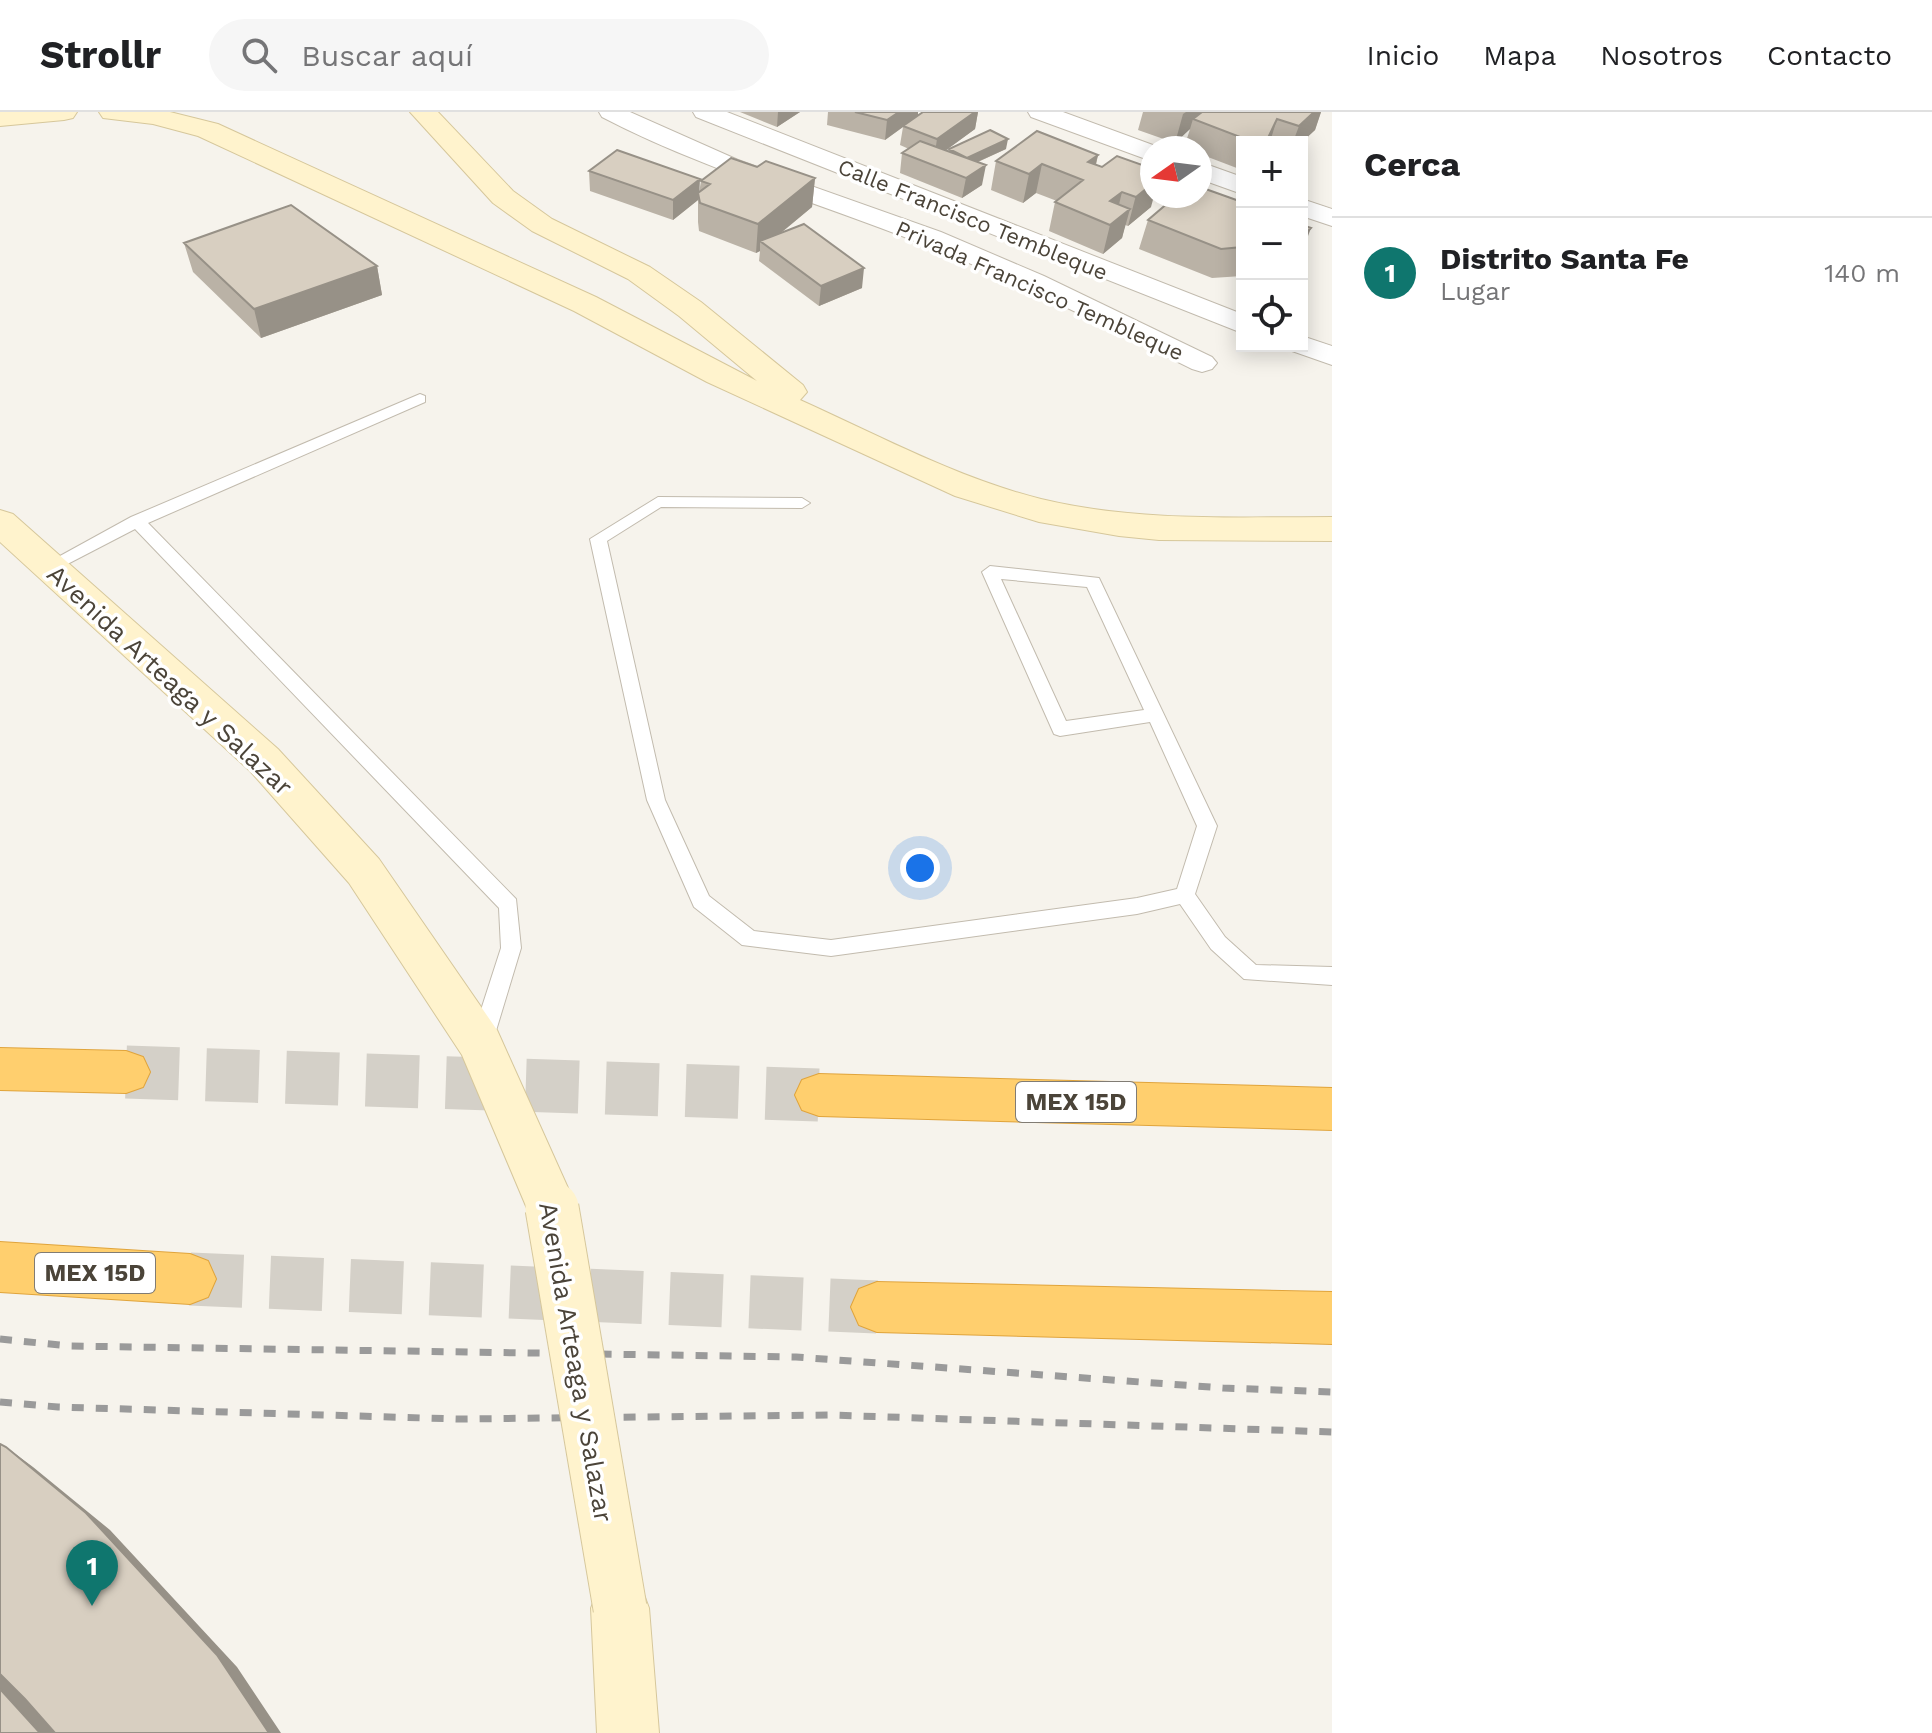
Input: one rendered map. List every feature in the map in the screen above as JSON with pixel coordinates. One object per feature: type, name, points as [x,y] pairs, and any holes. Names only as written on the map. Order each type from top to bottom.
[{"type":"highway","points":[[0,1069],[126,1072]]},
{"type":"highway","name":"MEX 15D","points":[[819,1095],[1332,1109]]},
{"type":"highway","name":"MEX 15D","points":[[0,1267],[190,1279]]},
{"type":"highway","points":[[877,1307],[1332,1318]]},
{"type":"street","points":[[0,118],[64,112]]},
{"type":"street","points":[[112,112],[154,116],[208,130],[418,230],[585,304],[718,375],[967,488],[1039,510],[1159,528],[1332,529]]},
{"type":"street","points":[[423,112],[503,197],[542,225],[639,273],[768,371],[825,424]]},
{"type":"street","name":"Privada Francisco Tembleque","points":[[611,112],[744,173],[932,238],[1090,308],[1202,363]]},
{"type":"street","name":"Calle Francisco Tembleque","points":[[705,112],[1236,322]]},
{"type":"street","points":[[1040,112],[1140,149]]},
{"type":"street","points":[[1212,175],[1236,184]]},
{"type":"street","points":[[1305,208],[1332,218]]},
{"type":"street","points":[[585,304],[639,273]]},
{"type":"street","points":[[1308,347],[1332,356]]},
{"type":"street","name":"Avenida Arteaga y Salazar","points":[[0,522],[264,760],[364,871],[481,1044],[552,1208],[620,1608],[628,1733]]},
{"type":"lane","points":[[48,567],[137,521],[420,399]]},
{"type":"lane","points":[[802,503],[658,502],[598,539],[656,800],[701,901],[749,939],[831,948],[1137,906],[1185,895]]},
{"type":"lane","points":[[137,521],[509,905],[511,948],[481,1044]]},
{"type":"lane","points":[[1155,715],[1060,729],[990,572],[1093,582],[1207,826],[1185,895]]},
{"type":"lane","points":[[1185,895],[1218,943],[1251,973],[1332,976]]},
{"type":"building","points":[[855,112],[899,112],[887,120]]},
{"type":"building","points":[[923,112],[975,112],[937,139],[903,126]]},
{"type":"building","points":[[1202,112],[1314,112],[1299,126],[1277,119],[1269,136],[1237,136],[1193,119]]},
{"type":"building","points":[[990,130],[1008,139],[967,158],[949,149]]},
{"type":"building","points":[[1037,131],[1098,155],[1088,162],[1102,167],[1117,156],[1140,164],[1140,194],[1136,197],[1122,192],[1110,201],[1130,209],[1110,225],[1055,202],[1083,180],[1042,164],[1029,174],[996,161]]},
{"type":"building","points":[[920,141],[986,165],[966,178],[902,153]]},
{"type":"building","points":[[617,150],[700,179],[673,200],[589,171]]},
{"type":"building","points":[[731,158],[757,167],[766,161],[815,178],[758,224],[700,203],[698,193],[710,184],[701,181]]},
{"type":"building","points":[[1212,191],[1236,200],[1236,248],[1221,249],[1148,220],[1162,208],[1212,208]]},
{"type":"building","points":[[291,205],[377,266],[254,309],[184,243]]},
{"type":"building","points":[[804,224],[864,268],[821,286],[760,241]]},
{"type":"building","points":[[0,1444],[86,1513],[217,1655],[269,1733],[55,1733],[0,1674]]},
{"type":"building","points":[[0,1689],[40,1733],[0,1733]]},
{"type":"tunnel","points":[[126,1072],[819,1095]]},
{"type":"tunnel","points":[[190,1279],[877,1307]]},
{"type":"railway","points":[[0,1339],[69,1346],[796,1357],[1223,1388],[1332,1392]]},
{"type":"railway","points":[[0,1402],[58,1407],[457,1419],[830,1415],[1332,1432]]},
{"type":"place","name":"Distrito Santa Fe","points":[[92,1606]]}]
